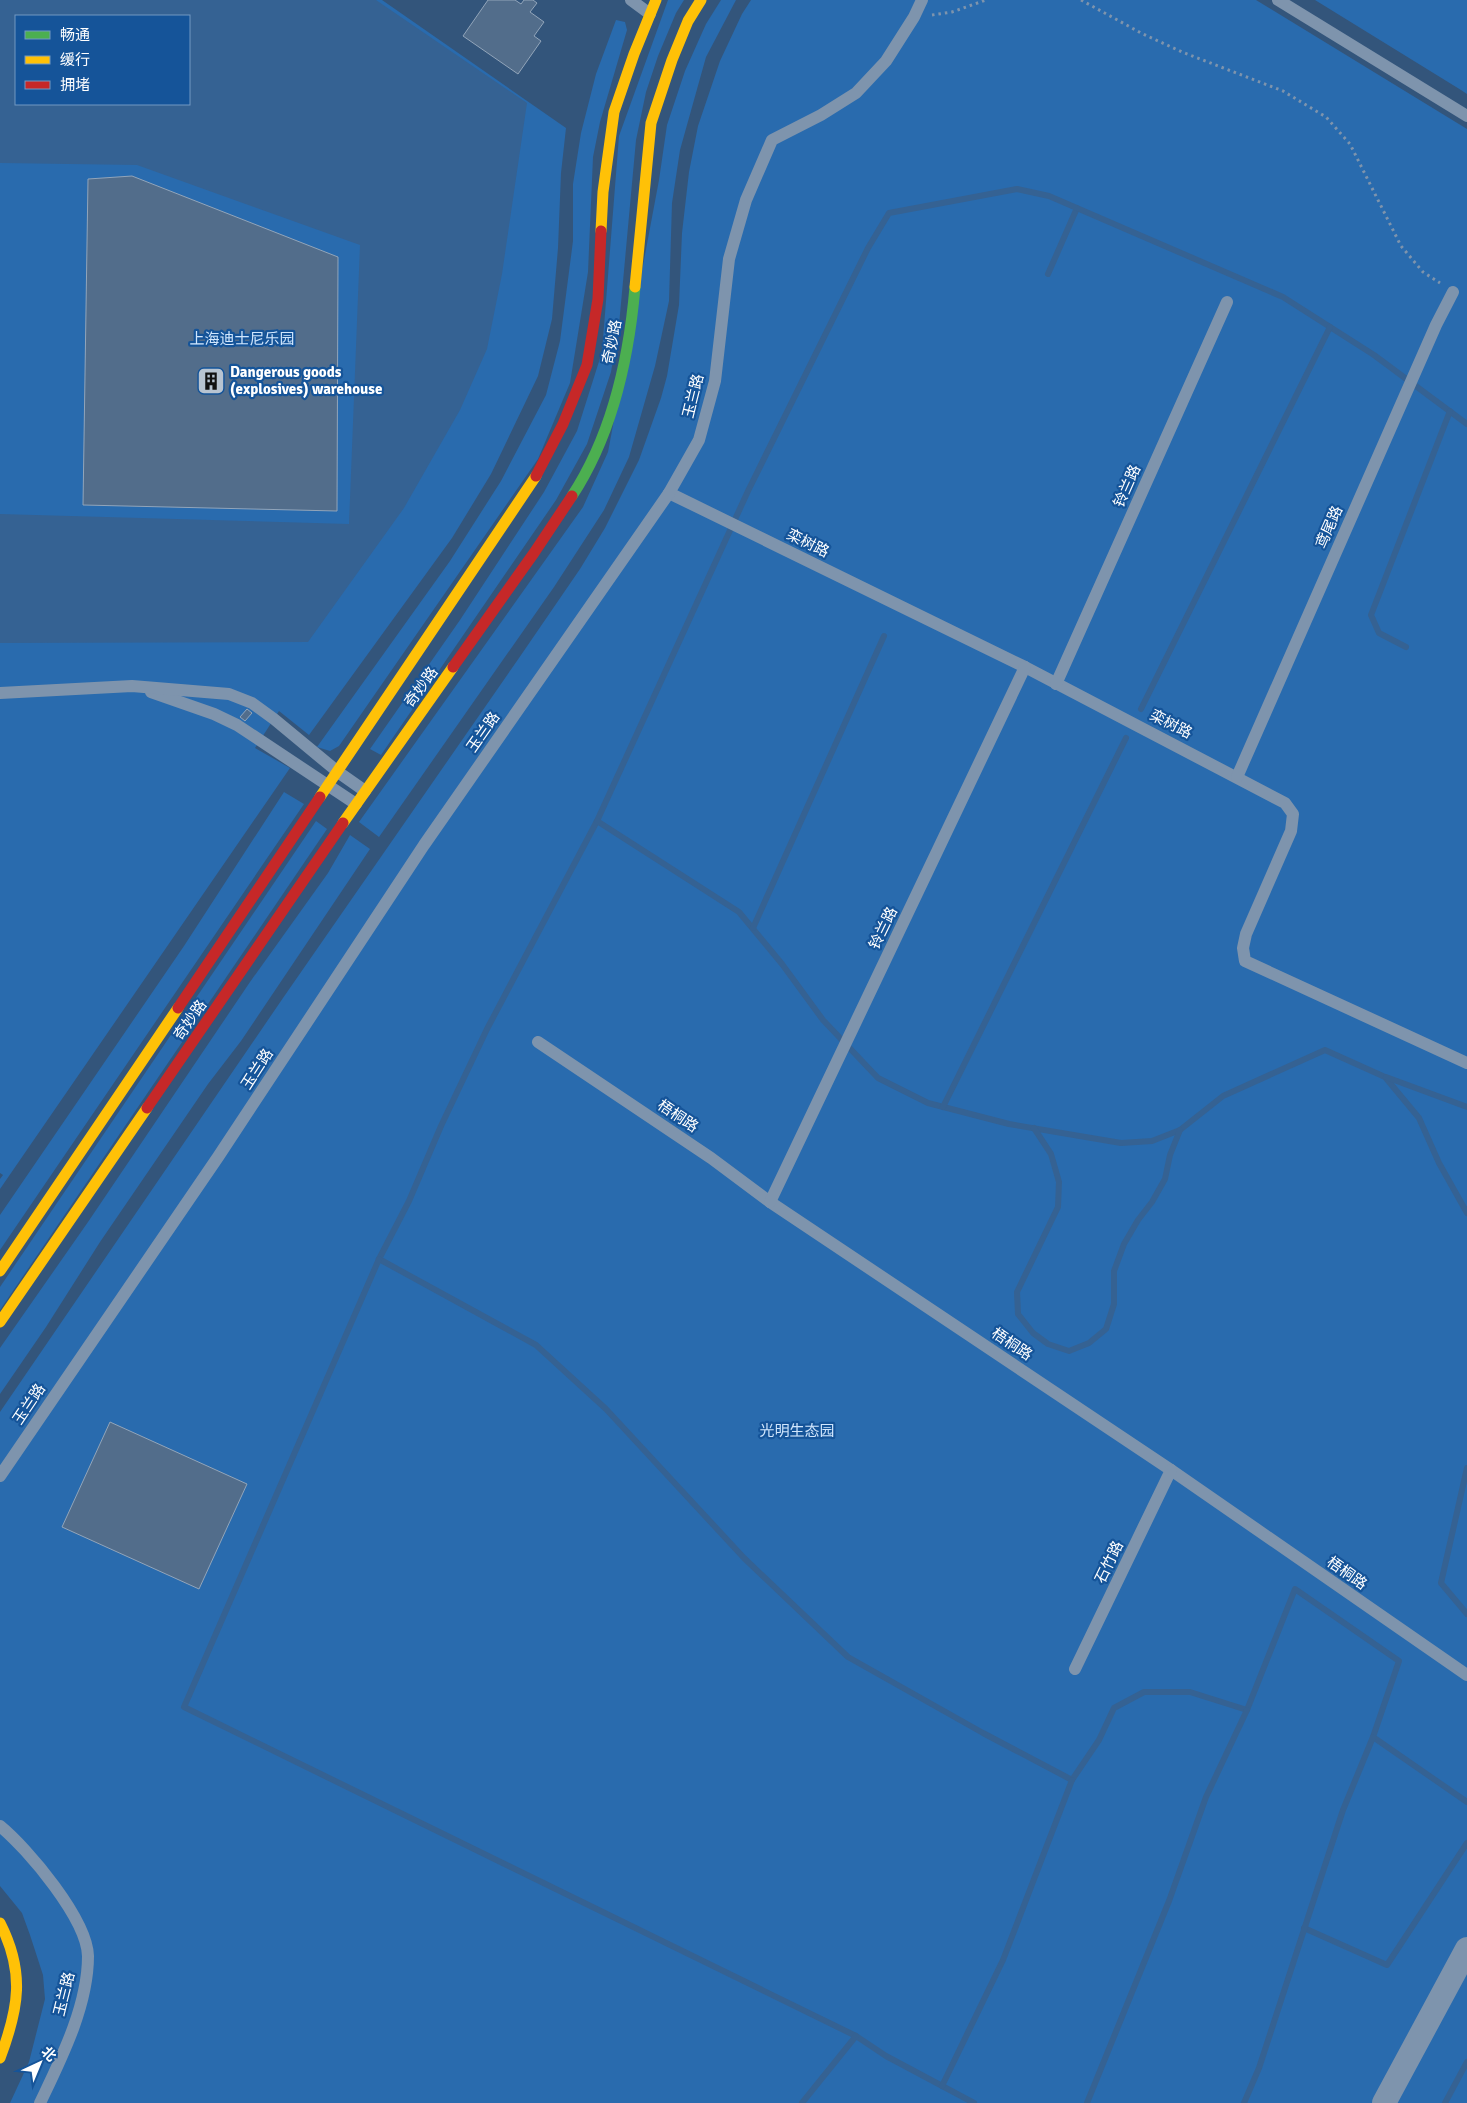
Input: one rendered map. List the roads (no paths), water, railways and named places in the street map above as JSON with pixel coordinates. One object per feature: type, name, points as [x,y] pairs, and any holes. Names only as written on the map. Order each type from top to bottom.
[{"type":"street","name":"奇妙路","points":[[0,1271],[536,476],[563,424],[587,365],[598,299],[603,192],[614,112],[634,54],[656,0]]},
{"type":"street","name":"奇妙路","points":[[0,1322],[356,804],[529,560],[591,462],[609,416],[621,374],[632,321],[651,123],[672,60],[688,21],[701,0]]},
{"type":"street","points":[[0,1923],[7,1934],[15,1960],[19,1988],[16,2012],[0,2058]]},
{"type":"street","points":[[1384,2103],[1467,1948]]},
{"type":"lane","points":[[631,0],[650,14]]},
{"type":"lane","name":"玉兰路","points":[[0,1476],[218,1157],[424,845],[669,493],[699,440],[715,381],[729,259],[746,200],[772,140],[821,115],[856,93],[886,61],[914,17],[922,0]]},
{"type":"lane","points":[[1278,0],[1467,116]]},
{"type":"lane","name":"鸢尾路","points":[[1237,777],[1407,391],[1453,292]]},
{"type":"lane","name":"铃兰路","points":[[1056,684],[1227,302]]},
{"type":"lane","name":"栾树路","points":[[669,493],[1025,667],[1285,803],[1293,814],[1291,831],[1246,934],[1245,961],[1467,1063]]},
{"type":"lane","name":"铃兰路","points":[[770,1202],[1025,667]]},
{"type":"lane","points":[[0,693],[132,686],[229,694],[252,703],[365,792]]},
{"type":"lane","points":[[132,686],[214,714],[237,725],[356,804]]},
{"type":"lane","name":"梧桐路","points":[[538,1042],[711,1158],[770,1202],[1171,1470],[1467,1675]]},
{"type":"lane","name":"石竹路","points":[[1075,1669],[1171,1470]]},
{"type":"lane","name":"玉兰路","points":[[0,1826],[10,1834],[48,1876],[77,1921],[88,1954],[86,1982],[67,2047],[40,2103]]},
{"type":"waterway","points":[[1467,424],[1374,355],[1283,297],[1049,196],[1017,189],[889,213],[868,248],[748,491],[597,821],[487,1029],[441,1126],[409,1201],[379,1259],[536,1345],[606,1409],[744,1558],[848,1657],[983,1733],[1072,1780],[1099,1740],[1114,1708],[1144,1692],[1190,1692],[1247,1710],[1295,1589],[1399,1661],[1373,1737],[1467,1802]]},
{"type":"waterway","points":[[1048,274],[1077,208]]},
{"type":"waterway","points":[[1141,709],[1330,327]]},
{"type":"waterway","points":[[1406,647],[1379,633],[1371,615],[1450,411]]},
{"type":"waterway","points":[[753,928],[884,636]]},
{"type":"waterway","points":[[943,1107],[1126,738]]},
{"type":"waterway","points":[[597,821],[739,912],[782,964],[823,1020],[878,1078],[928,1103],[1009,1124],[1121,1143],[1152,1141],[1180,1130],[1223,1096],[1325,1050],[1385,1077],[1419,1118],[1439,1163],[1467,1213]]},
{"type":"waterway","points":[[1386,1077],[1467,1107]]},
{"type":"waterway","points":[[1034,1128],[1051,1154],[1059,1182],[1058,1207],[1017,1292],[1018,1314],[1033,1333],[1048,1344],[1069,1351],[1089,1343],[1106,1329],[1114,1304],[1114,1271],[1124,1244],[1165,1179],[1170,1155],[1180,1130]]},
{"type":"waterway","points":[[379,1259],[184,1707],[856,2036],[886,2056],[974,2103]]},
{"type":"waterway","points":[[1467,1468],[1441,1583],[1467,1614]]},
{"type":"waterway","points":[[1087,2103],[1169,1901],[1206,1797],[1247,1710]]},
{"type":"waterway","points":[[1244,2103],[1259,2068],[1343,1810],[1373,1737]]},
{"type":"waterway","points":[[942,2086],[1003,1960],[1072,1780]]},
{"type":"waterway","points":[[1304,1928],[1387,1965],[1467,1843]]},
{"type":"waterway","points":[[802,2103],[856,2036]]},
{"type":"waterway","points":[[1445,2103],[1467,2062]]},
{"type":"place","name":"Dangerous goods (explosives) warehouse","points":[[211,381]]},
{"type":"park label","name":"上海迪士尼乐园","points":[[242,339]]},
{"type":"park label","name":"光明生态园","points":[[797,1431]]}]
